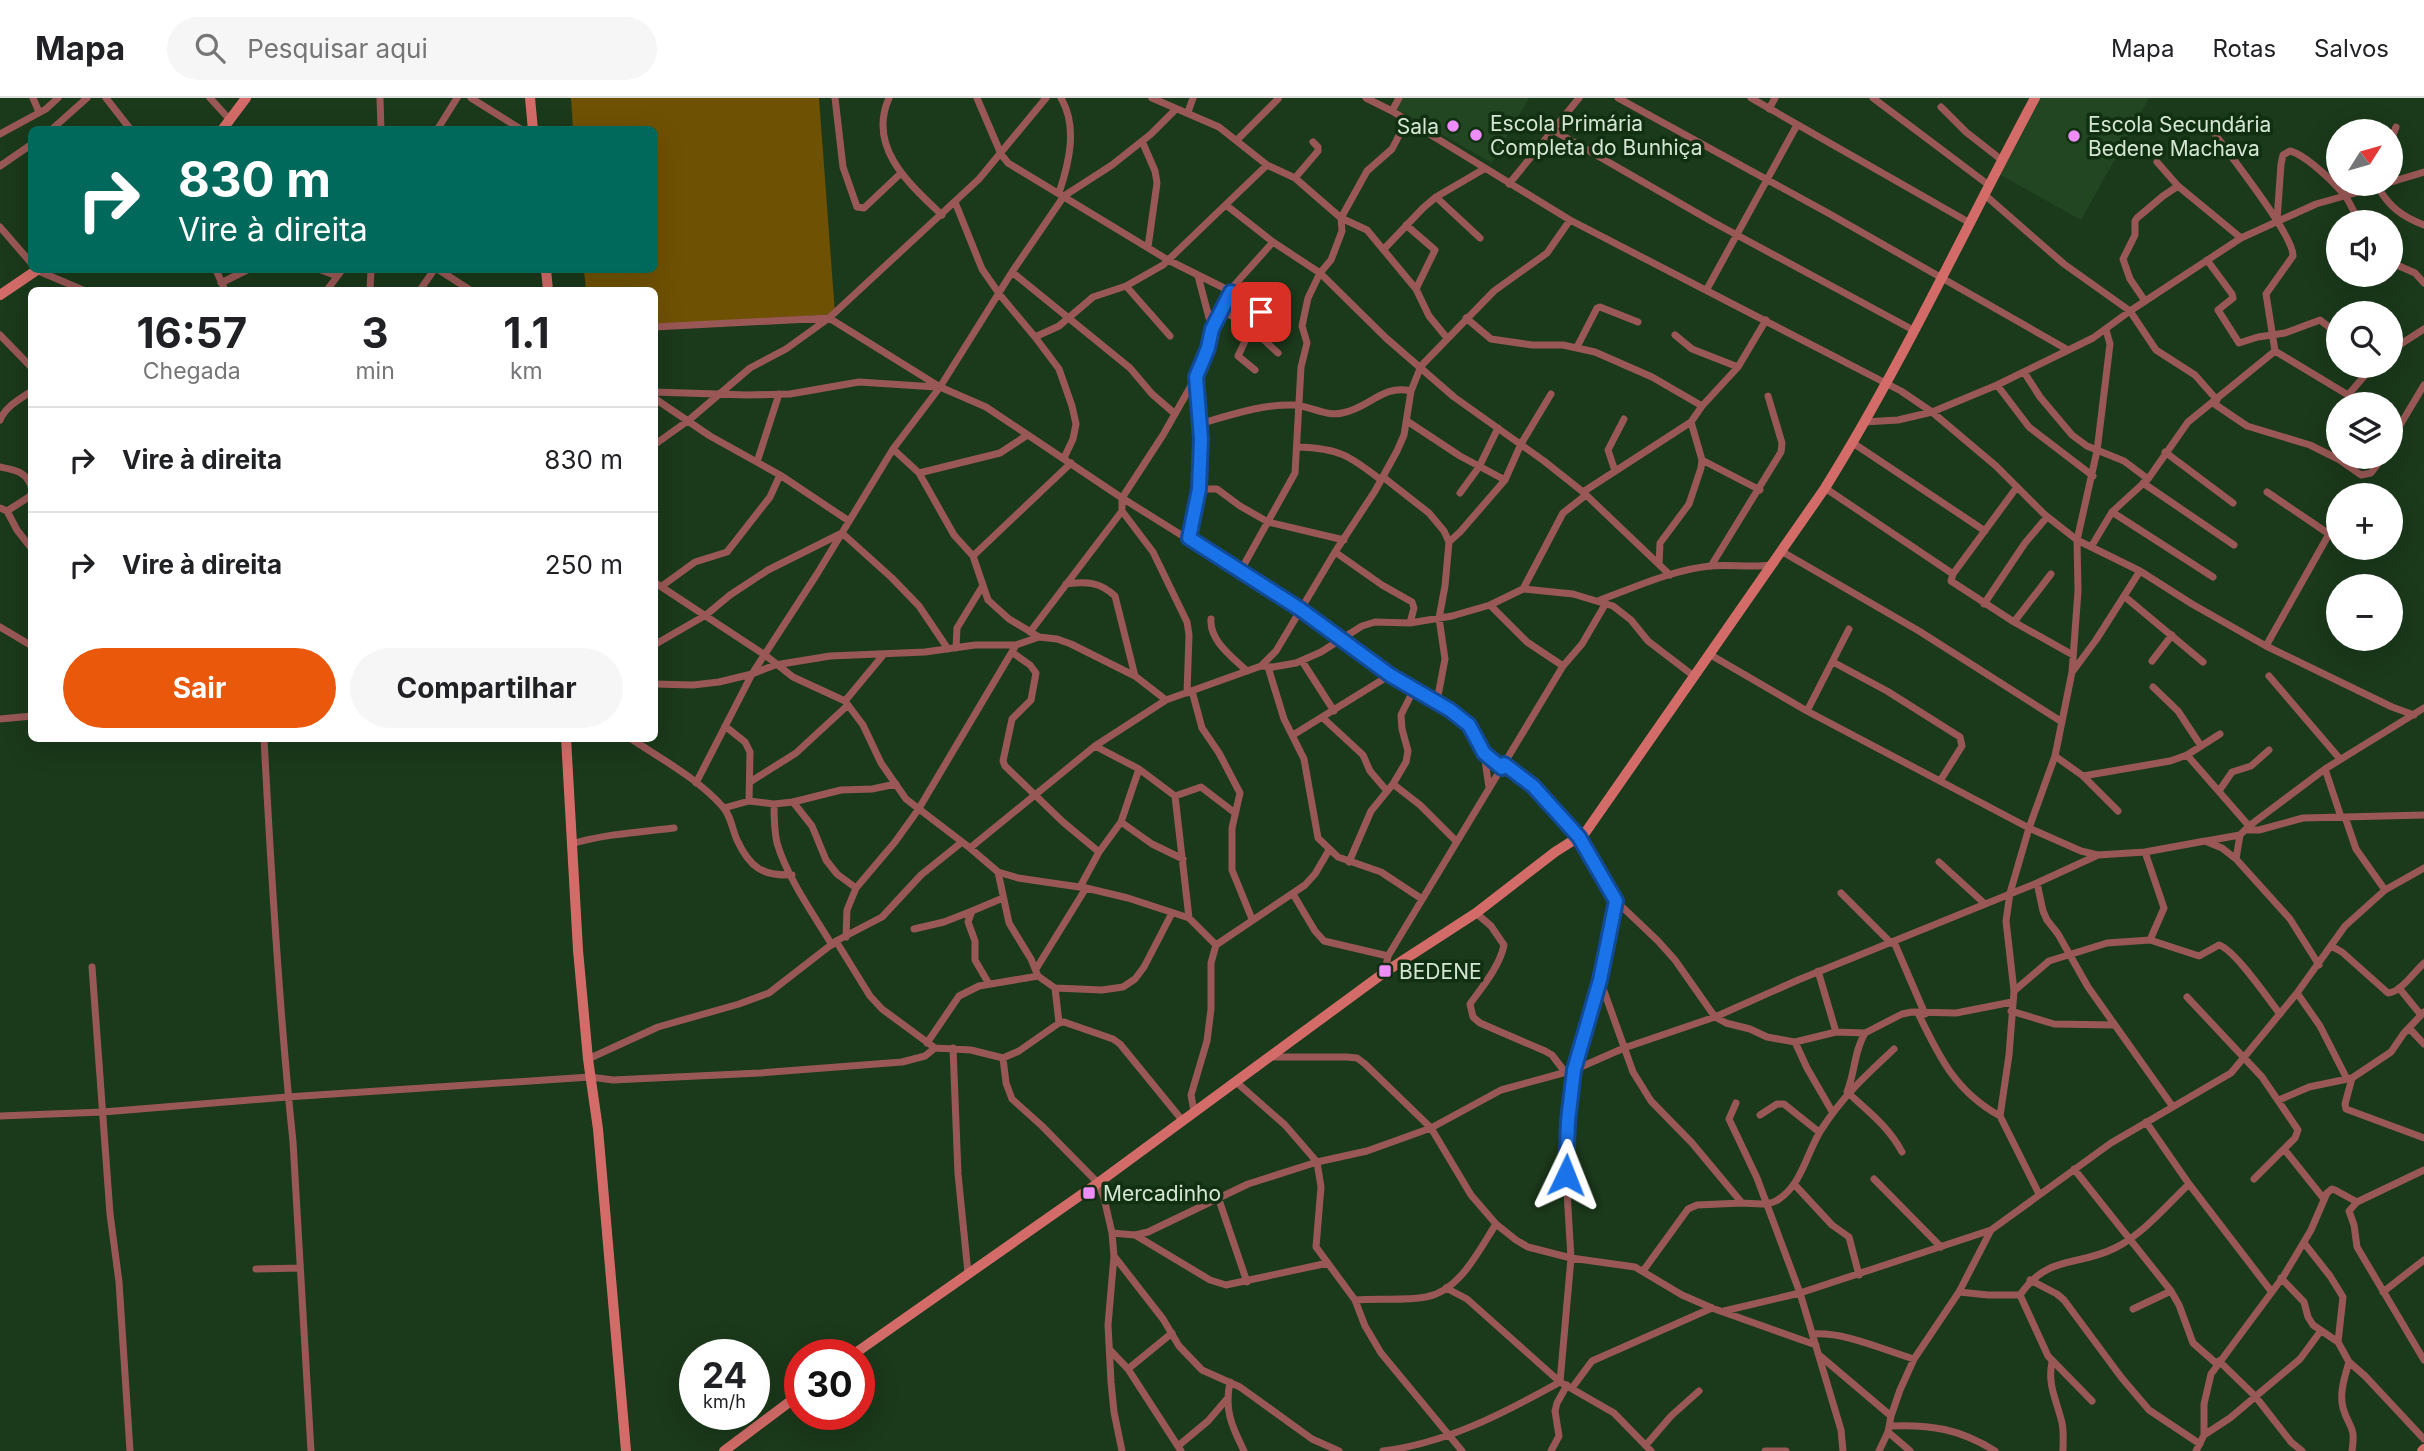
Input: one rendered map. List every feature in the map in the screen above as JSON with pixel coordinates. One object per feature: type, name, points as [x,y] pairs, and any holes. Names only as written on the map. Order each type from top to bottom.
[{"type":"street","points":[[33,98],[39,112]]},
{"type":"street","points":[[0,134],[58,98]]},
{"type":"street","points":[[56,126],[88,98]]},
{"type":"street","points":[[106,98],[128,126]]},
{"type":"street","points":[[209,98],[230,120]]},
{"type":"street","points":[[225,126],[246,98]]},
{"type":"street","points":[[380,98],[381,126]]},
{"type":"street","points":[[440,126],[457,98]]},
{"type":"street","points":[[471,98],[516,126]]},
{"type":"street","points":[[530,98],[533,126]]},
{"type":"street","points":[[835,98],[843,167],[857,207],[863,208],[900,174]]},
{"type":"street","points":[[889,98],[883,122],[884,137],[900,174],[942,215]]},
{"type":"street","points":[[977,98],[1001,154],[1008,163],[1168,260],[1230,292],[1261,312]]},
{"type":"street","points":[[658,441],[689,420],[750,369],[786,349],[829,318],[979,180],[1046,98]]},
{"type":"street","points":[[696,783],[752,674],[893,449],[940,387],[1061,195],[1071,137],[1065,104],[1061,98]]},
{"type":"street","points":[[1152,98],[1219,127],[1267,166],[1295,178],[1341,218],[1367,230],[1416,289],[1429,316],[1447,338]]},
{"type":"street","points":[[1188,112],[1193,98]]},
{"type":"street","points":[[1366,98],[1392,111],[1570,220],[1919,401],[1996,466],[2047,517],[2077,540],[2140,571],[2203,611],[2266,646],[2392,708],[2414,715]]},
{"type":"street","points":[[1392,111],[1399,98]]},
{"type":"street","points":[[1509,184],[1579,98]]},
{"type":"street","points":[[1618,98],[1767,179],[2068,351]]},
{"type":"street","points":[[1751,98],[1970,223]]},
{"type":"street","points":[[1769,109],[1775,98]]},
{"type":"street","points":[[1873,98],[1921,134],[1988,191],[2064,264],[2130,311],[2156,350],[2195,375],[2215,401],[2247,426],[2310,445],[2326,453]]},
{"type":"street","points":[[874,1339],[1098,1183],[1385,972],[1476,913],[1592,825],[1825,488],[1853,443],[1915,331],[2035,98]]},
{"type":"street","points":[[1237,140],[1278,99]]},
{"type":"street","points":[[1941,107],[1966,132],[2003,161]]},
{"type":"street","points":[[1061,195],[1112,165],[1175,110]]},
{"type":"street","points":[[1241,570],[1295,474],[1301,367],[1307,343],[1302,326],[1304,310],[1320,273],[1331,260],[1338,244],[1342,231],[1341,218],[1367,171],[1392,149],[1407,120]]},
{"type":"street","points":[[1707,289],[1797,125]]},
{"type":"street","points":[[1921,134],[1927,126]]},
{"type":"street","points":[[1551,130],[1738,236],[1915,331]]},
{"type":"street","points":[[2212,130],[2276,221],[2294,253],[2266,294],[2275,351]]},
{"type":"street","points":[[1142,141],[1155,171],[1157,183],[1148,247]]},
{"type":"street","points":[[1295,178],[1318,151],[1313,142]]},
{"type":"street","points":[[0,166],[28,147]]},
{"type":"street","points":[[2276,221],[2281,164],[2283,155],[2290,150],[2299,153],[2346,197],[2353,210]]},
{"type":"street","points":[[2157,162],[2178,186],[2241,238]]},
{"type":"street","points":[[1035,337],[1059,326],[1093,297],[1126,286],[1168,260],[1267,166]]},
{"type":"street","points":[[1384,249],[1436,197],[1483,169]]},
{"type":"street","points":[[2403,178],[2424,172]]},
{"type":"street","points":[[2145,301],[2130,279],[2123,259],[2136,235],[2137,218],[2178,186]]},
{"type":"street","points":[[1864,422],[1898,420],[1932,412],[1997,385],[2106,330],[2130,311],[2241,238],[2316,204],[2349,196]]},
{"type":"street","points":[[2383,196],[2403,216],[2424,225]]},
{"type":"street","points":[[1436,197],[1480,237]]},
{"type":"street","points":[[955,202],[982,269],[1059,369],[1076,424],[1068,461],[973,556]]},
{"type":"street","points":[[1226,205],[1273,242],[1320,273],[1386,338],[1454,397],[1585,493],[1670,575]]},
{"type":"street","points":[[1264,666],[1276,651],[1382,479],[1402,439],[1411,391],[1420,366],[1494,291],[1539,261],[1556,243],[1570,220]]},
{"type":"street","points":[[1406,225],[1435,250],[1416,289]]},
{"type":"street","points":[[0,227],[28,259]]},
{"type":"street","points":[[1252,919],[1232,870],[1232,828],[1240,799],[1238,788],[1202,727],[1190,692],[1187,622],[1153,552],[1122,511],[1122,498],[1158,444],[1196,377],[1208,348],[1212,329],[1230,292],[1273,242]]},
{"type":"street","points":[[2207,260],[2233,296],[2218,310],[2238,341],[2274,334],[2320,320],[2326,325]]},
{"type":"street","points":[[2403,268],[2415,273],[2424,283]]},
{"type":"street","points":[[1012,272],[1130,368],[1152,394],[1174,413]]},
{"type":"street","points":[[0,295],[33,273]]},
{"type":"street","points":[[44,273],[76,287]]},
{"type":"street","points":[[223,287],[243,273]]},
{"type":"street","points":[[422,287],[434,273]]},
{"type":"street","points":[[441,273],[465,287]]},
{"type":"street","points":[[1198,276],[1212,329]]},
{"type":"street","points":[[1126,286],[1170,336]]},
{"type":"street","points":[[1577,347],[1597,308],[1607,307],[1638,322]]},
{"type":"street","points":[[1222,311],[1247,324],[1278,353]]},
{"type":"street","points":[[658,327],[829,318],[940,387],[986,407],[1122,498],[1300,609],[1390,675],[1437,701],[1469,725],[1484,753],[1489,788]]},
{"type":"street","points":[[1466,318],[1491,339],[1532,345],[1577,347],[1595,352],[1652,377],[1702,406]]},
{"type":"street","points":[[1523,589],[1563,513],[1615,471],[1691,422],[1738,367],[1766,320]]},
{"type":"street","points":[[1247,324],[1247,337],[1238,356],[1255,370]]},
{"type":"street","points":[[2403,343],[2424,329]]},
{"type":"street","points":[[2000,1116],[2009,1055],[2014,991],[2006,921],[2010,893],[2029,828],[2055,756],[2072,672],[2078,591],[2077,540],[2097,451],[2110,344],[2106,330]]},
{"type":"street","points":[[0,335],[28,364]]},
{"type":"street","points":[[1675,335],[1692,349],[1738,367]]},
{"type":"street","points":[[2091,547],[2112,512],[2146,481],[2188,422],[2275,351]]},
{"type":"street","points":[[2275,351],[2343,392]]},
{"type":"street","points":[[2024,372],[2040,397],[2072,435],[2097,451],[2124,461],[2146,481],[2234,545]]},
{"type":"street","points":[[1189,538],[1199,489],[1196,377]]},
{"type":"street","points":[[2351,392],[2363,378]]},
{"type":"street","points":[[658,392],[779,394],[859,382],[940,387]]},
{"type":"street","points":[[1997,385],[2029,427],[2093,476]]},
{"type":"street","points":[[2403,420],[2424,385]]},
{"type":"street","points":[[1199,424],[1257,408],[1279,405],[1300,405],[1338,414],[1362,406],[1394,388],[1411,391]]},
{"type":"street","points":[[0,420],[2,414],[14,402],[28,393]]},
{"type":"street","points":[[757,462],[779,394]]},
{"type":"street","points":[[1449,542],[1505,480],[1521,444],[1551,394]]},
{"type":"street","points":[[1711,566],[1760,490],[1782,448],[1768,396]]},
{"type":"street","points":[[658,401],[710,436],[780,475],[849,521]]},
{"type":"street","points":[[1615,471],[1608,450],[1624,419]]},
{"type":"street","points":[[1407,421],[1479,467],[1505,480]]},
{"type":"street","points":[[1659,564],[1660,543],[1689,504],[1702,460],[1691,422]]},
{"type":"street","points":[[1460,493],[1479,467],[1498,428]]},
{"type":"street","points":[[919,473],[1000,453],[1026,436]]},
{"type":"street","points":[[1853,443],[1985,531]]},
{"type":"street","points":[[1298,447],[1322,448],[1350,456],[1429,513],[1444,531],[1449,542],[1439,618],[1446,659],[1437,701]]},
{"type":"street","points":[[893,449],[919,473],[954,535],[973,556],[988,600],[999,611],[1039,637],[1071,644],[1135,676],[1166,700]]},
{"type":"street","points":[[2165,452],[2233,503]]},
{"type":"street","points":[[1702,460],[1760,490]]},
{"type":"street","points":[[0,467],[24,474],[28,482]]},
{"type":"street","points":[[2352,469],[2361,475],[2371,473],[2374,469]]},
{"type":"street","points":[[780,475],[770,497],[733,547],[721,555],[702,558],[658,584],[800,681],[846,703],[863,726],[881,762],[905,799],[998,872],[1128,898],[1172,912],[1188,918],[1216,945]]},
{"type":"street","points":[[2017,486],[1953,574],[1951,581],[1984,604],[2073,655]]},
{"type":"street","points":[[1825,488],[1953,574]]},
{"type":"street","points":[[1199,489],[1217,489],[1268,522],[1344,540]]},
{"type":"street","points":[[2266,646],[2329,534],[2267,492]]},
{"type":"street","points":[[28,498],[4,510],[28,544]]},
{"type":"street","points":[[1030,632],[1122,511]]},
{"type":"street","points":[[2112,512],[2213,577]]},
{"type":"street","points":[[1984,604],[2025,543],[2047,517]]},
{"type":"street","points":[[658,643],[706,615],[768,569],[842,533]]},
{"type":"street","points":[[842,533],[919,606],[952,648]]},
{"type":"street","points":[[1781,551],[1919,631],[2062,722]]},
{"type":"street","points":[[1335,552],[1412,603],[1414,608],[1410,623]]},
{"type":"street","points":[[1385,972],[1388,956],[1563,666],[1582,643],[1602,601],[1670,575],[1711,566],[1771,565]]},
{"type":"street","points":[[2072,672],[2140,571]]},
{"type":"street","points":[[2014,622],[2051,574]]},
{"type":"street","points":[[1066,584],[1095,584],[1115,596],[1135,676]]},
{"type":"street","points":[[952,648],[957,628],[982,587]]},
{"type":"street","points":[[970,848],[1095,746],[1166,700],[1264,666],[1282,666],[1302,661],[1362,626],[1375,622],[1410,623],[1466,613],[1523,589],[1573,594],[1602,601],[1624,613],[1648,641],[1695,677]]},
{"type":"street","points":[[2124,596],[2203,662]]},
{"type":"street","points":[[1490,605],[1527,642],[1563,666]]},
{"type":"street","points":[[1212,619],[1211,625],[1217,639],[1247,671]]},
{"type":"street","points":[[0,627],[28,644]]},
{"type":"street","points":[[1807,712],[1849,629]]},
{"type":"street","points":[[2152,660],[2172,635]]},
{"type":"street","points":[[846,937],[847,910],[856,888],[918,810],[996,676],[1015,649],[1039,637]]},
{"type":"street","points":[[658,684],[694,685],[752,674],[775,665],[830,656],[975,645],[1015,649],[1036,673],[1031,700],[1012,719],[1003,761],[1010,772],[1099,852]]},
{"type":"street","points":[[750,782],[796,754],[846,703],[884,654]]},
{"type":"street","points":[[1709,654],[1807,712],[2029,828],[2081,851],[2098,855],[2145,852],[2205,841],[2245,830],[2259,830],[2303,818],[2424,815]]},
{"type":"street","points":[[1302,661],[1334,711]]},
{"type":"street","points":[[1833,662],[1887,691],[1960,737],[1962,746],[1940,781]]},
{"type":"street","points":[[1264,666],[1307,770],[1318,838],[1329,850],[1349,862],[1388,876],[1422,899]]},
{"type":"street","points":[[1293,735],[1390,675]]},
{"type":"street","points":[[2269,676],[2340,759]]},
{"type":"street","points":[[2152,687],[2178,711],[2201,746]]},
{"type":"street","points":[[1349,862],[1371,811],[1390,787],[1409,755],[1402,729],[1402,715],[1414,689]]},
{"type":"street","points":[[2236,859],[2245,830],[2325,769],[2424,708]]},
{"type":"street","points":[[0,719],[28,716]]},
{"type":"street","points":[[1322,718],[1363,755],[1370,771],[1420,805],[1456,841]]},
{"type":"street","points":[[724,726],[749,746],[749,801]]},
{"type":"street","points":[[2083,776],[2134,769],[2187,755],[2220,733]]},
{"type":"street","points":[[264,742],[272,907],[292,1142],[312,1451]]},
{"type":"street","points":[[566,742],[571,844],[588,1059],[598,1129],[625,1451]]},
{"type":"street","points":[[636,742],[696,783],[724,808],[737,841],[757,868],[767,875],[792,874]]},
{"type":"street","points":[[1095,746],[1139,769],[1175,796],[1188,918]]},
{"type":"street","points":[[2219,791],[2232,772],[2250,766],[2269,750]]},
{"type":"street","points":[[1484,753],[1533,786],[1579,837],[1616,901],[1675,960],[1715,1017],[1726,1024],[1750,1029],[1767,1037],[1795,1042],[1836,1032],[1865,1033]]},
{"type":"street","points":[[2187,755],[2219,791],[2245,830]]},
{"type":"street","points":[[2055,756],[2083,776],[2118,811]]},
{"type":"street","points":[[927,1043],[959,996],[989,984],[1037,972],[1083,888],[1099,852],[1121,822],[1139,769]]},
{"type":"street","points":[[2325,769],[2356,849],[2385,890]]},
{"type":"street","points":[[724,808],[749,801],[793,803],[841,790],[872,789],[896,784]]},
{"type":"street","points":[[1175,796],[1201,787],[1235,813]]},
{"type":"street","points":[[793,803],[812,825],[826,860],[837,874],[856,888]]},
{"type":"street","points":[[774,804],[778,845],[792,874],[834,943],[882,1009],[935,1048],[971,1050],[1003,1058],[1019,1051],[1059,1023],[1072,1023],[1120,1044],[1182,1120]]},
{"type":"street","points":[[1121,822],[1152,844],[1183,859]]},
{"type":"street","points":[[571,844],[605,835],[674,828]]},
{"type":"street","points":[[2205,841],[2222,848],[2236,859],[2290,919],[2319,965]]},
{"type":"street","points":[[588,1059],[658,1027],[769,993],[834,943],[882,917],[922,875],[962,842]]},
{"type":"street","points":[[1194,1111],[1191,1095],[1207,1041],[1211,1009],[1211,963],[1216,945],[1293,894],[1315,874],[1329,850]]},
{"type":"street","points":[[2145,852],[2164,908],[2150,940]]},
{"type":"street","points":[[1112,1234],[1135,1235],[1169,1223],[1248,1184],[1317,1162],[1367,1151],[1431,1128],[1501,1090],[1570,1071],[1625,1048],[1715,1017],[1818,971],[2037,883],[2098,855]]},
{"type":"street","points":[[1940,862],[1985,904]]},
{"type":"street","points":[[1721,1311],[1800,1293],[1991,1230],[2074,1169],[2146,1122],[2221,1080],[2246,1058],[2359,911],[2385,890],[2424,868]]},
{"type":"street","points":[[998,872],[1009,923],[1037,972],[1055,988],[1102,990],[1123,987],[1135,979],[1144,967],[1172,912]]},
{"type":"street","points":[[2037,883],[2043,911],[2113,1024],[2173,1107]]},
{"type":"street","points":[[1841,893],[1892,942],[1934,1047],[1963,1090],[1980,1105],[2000,1116],[2039,1194]]},
{"type":"street","points":[[1293,894],[1324,941],[1388,956]]},
{"type":"street","points":[[914,929],[944,922],[1003,898]]},
{"type":"street","points":[[1551,1451],[1559,1436],[1557,1403],[1566,1385],[1571,1258],[1566,1175],[1570,1071],[1600,980],[1616,901]]},
{"type":"street","points":[[972,911],[968,922],[975,942],[975,960],[989,984]]},
{"type":"street","points":[[1476,913],[1504,945],[1503,952],[1471,1004],[1473,1017],[1480,1023],[1545,1051],[1570,1071]]},
{"type":"street","points":[[2014,991],[2049,961],[2107,943],[2150,940],[2199,956],[2222,946],[2241,965],[2280,1014]]},
{"type":"street","points":[[2331,946],[2342,952],[2384,990],[2393,993],[2424,963]]},
{"type":"street","points":[[92,967],[110,1214],[120,1282],[130,1451]]},
{"type":"street","points":[[1818,971],[1836,1032]]},
{"type":"street","points":[[1600,980],[1633,1072],[1651,1101],[1692,1143],[1742,1203]]},
{"type":"street","points":[[1055,988],[1059,1023]]},
{"type":"street","points":[[2279,1100],[2309,1087],[2349,1079],[2391,1052],[2423,1014],[2399,988]]},
{"type":"street","points":[[2297,993],[2320,1026],[2349,1079],[2346,1109],[2424,1139]]},
{"type":"street","points":[[2187,997],[2246,1058],[2279,1100],[2298,1130],[2298,1134],[2254,1180]]},
{"type":"street","points":[[1643,1271],[1688,1209],[1697,1205],[1776,1202],[1794,1184],[1819,1132],[1847,1092],[1854,1075],[1859,1042],[1865,1033],[1902,1014],[1956,1013],[2012,1007],[2054,1024],[2113,1024]]},
{"type":"street","points":[[2409,1028],[2424,1044]]},
{"type":"street","points":[[1795,1042],[1833,1113]]},
{"type":"street","points":[[0,1116],[103,1112],[590,1077],[613,1080],[902,1062],[925,1056],[935,1048]]},
{"type":"street","points":[[953,1048],[958,1174],[968,1273]]},
{"type":"street","points":[[1847,1092],[1894,1049]]},
{"type":"street","points":[[1269,1057],[1357,1058],[1365,1063],[1431,1128],[1471,1195],[1496,1224],[1528,1247],[1571,1258],[1635,1267],[1661,1284],[1712,1308],[1816,1345]]},
{"type":"street","points":[[1003,1058],[1006,1083],[1012,1099],[1098,1183],[1112,1234],[1114,1256],[1108,1308],[1109,1349],[1114,1412],[1122,1451]]},
{"type":"street","points":[[1235,1081],[1285,1125],[1317,1162],[1321,1187],[1315,1244],[1355,1300],[1365,1326],[1381,1353],[1462,1451]]},
{"type":"street","points":[[1847,1092],[1884,1124],[1902,1152]]},
{"type":"street","points":[[1736,1103],[1729,1119],[1767,1204],[1800,1293],[1841,1430],[1843,1451]]},
{"type":"street","points":[[1760,1115],[1777,1104],[1784,1104],[1819,1132]]},
{"type":"street","points":[[2146,1122],[2189,1184],[2271,1291]]},
{"type":"street","points":[[2284,1149],[2324,1199]]},
{"type":"street","points":[[2074,1169],[2171,1291],[2193,1343],[2255,1396],[2291,1442],[2302,1451]]},
{"type":"street","points":[[2424,1170],[2357,1202],[2349,1211],[2357,1247],[2424,1360]]},
{"type":"street","points":[[1874,1179],[1941,1247]]},
{"type":"street","points":[[1794,1184],[1832,1226],[1849,1237],[1859,1275]]},
{"type":"street","points":[[2020,1295],[2030,1280],[2060,1264],[2103,1253],[2129,1240],[2189,1184]]},
{"type":"street","points":[[2030,1280],[2064,1300],[2149,1410],[2198,1447],[2204,1435],[2207,1382],[2304,1243],[2324,1199],[2332,1189],[2357,1202]]},
{"type":"street","points":[[1218,1198],[1247,1282]]},
{"type":"street","points":[[1355,1300],[1428,1297],[1447,1288],[1470,1264],[1496,1224]]},
{"type":"street","points":[[1879,1451],[1914,1359],[1959,1292],[1991,1230]]},
{"type":"street","points":[[1135,1235],[1210,1280],[1226,1285],[1328,1263]]},
{"type":"street","points":[[2304,1243],[2343,1297],[2339,1342],[2349,1362],[2424,1439]]},
{"type":"street","points":[[1114,1256],[1187,1356],[1202,1370],[1230,1382],[1312,1439],[1339,1451]]},
{"type":"street","points":[[2383,1292],[2424,1260]]},
{"type":"street","points":[[256,1269],[300,1268]]},
{"type":"street","points":[[2281,1278],[2304,1302],[2310,1322],[2320,1332],[2339,1342]]},
{"type":"street","points":[[1447,1288],[1467,1298],[1566,1385],[1614,1413],[1649,1448],[1671,1416],[1699,1391]]},
{"type":"street","points":[[2133,1309],[2171,1291]]},
{"type":"street","points":[[1959,1292],[1988,1296],[2020,1295]]},
{"type":"street","points":[[2020,1295],[2052,1362],[2092,1401]]},
{"type":"street","points":[[1382,1451],[1408,1449],[1450,1435],[1566,1385],[1592,1361],[1712,1308]]},
{"type":"street","points":[[2204,1435],[2230,1418],[2300,1359],[2320,1332]]},
{"type":"street","points":[[1128,1369],[1172,1333]]},
{"type":"street","points":[[1813,1334],[1822,1333],[1853,1340],[1914,1359]]},
{"type":"street","points":[[1109,1349],[1128,1369],[1179,1448],[1208,1422],[1227,1400]]},
{"type":"street","points":[[1818,1354],[1891,1416]]},
{"type":"street","points":[[2052,1362],[2049,1375],[2051,1393],[2062,1422],[2063,1451]]},
{"type":"street","points":[[2349,1362],[2342,1397],[2343,1408],[2353,1428],[2352,1451]]},
{"type":"street","points":[[1230,1382],[1228,1413],[1244,1451]]},
{"type":"street","points":[[724,1451],[784,1406]]},
{"type":"street","points":[[1889,1429],[1927,1424],[1958,1432],[1996,1451]]},
{"type":"street","points":[[1889,1429],[1910,1451]]},
{"type":"street","points":[[1872,1451],[1883,1442]]},
{"type":"street","points":[[1765,1451],[1786,1451]]},
{"type":"shaded area","points":[[571,98],[819,98],[835,314],[658,327],[658,287],[586,287],[584,273],[658,273],[658,126],[573,126]]},
{"type":"shaded area","name":"Escola Primária Completa do Bunhiça","points":[[1401,98],[1529,98],[1492,163],[1395,108]]},
{"type":"shaded area","name":"Escola Secundária Bedene Machava","points":[[2041,98],[2149,98],[2081,220],[1999,174]]},
{"type":"place","name":"Sala","points":[[1453,126]]},
{"type":"place","name":"Escola Primária Completa do Bunhiça","points":[[1476,135]]},
{"type":"place","name":"Escola Secundária Bedene Machava","points":[[2074,136]]},
{"type":"place","name":"BEDENE","points":[[1385,971]]},
{"type":"place","name":"Mercadinho","points":[[1089,1193]]},
{"type":"route","points":[[1261,312],[1231,292],[1212,329],[1208,348],[1196,377],[1201,439],[1199,489],[1189,538],[1300,609],[1390,675],[1429,695],[1450,710],[1469,725],[1484,753],[1502,768],[1504,764],[1533,786],[1583,842],[1616,901],[1600,980],[1574,1070],[1568,1121],[1566,1175]]}]
